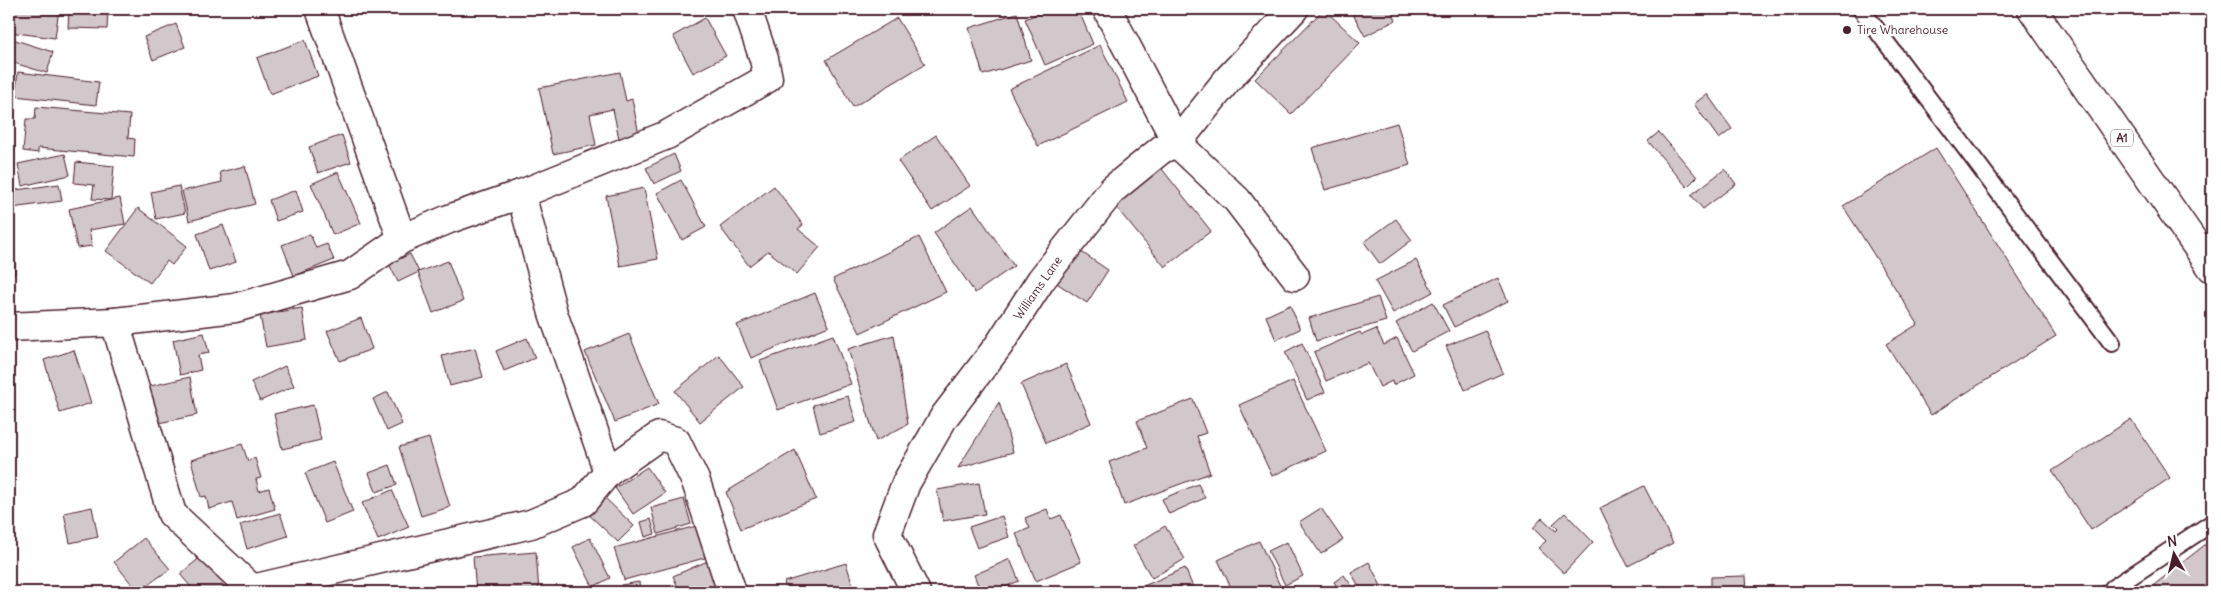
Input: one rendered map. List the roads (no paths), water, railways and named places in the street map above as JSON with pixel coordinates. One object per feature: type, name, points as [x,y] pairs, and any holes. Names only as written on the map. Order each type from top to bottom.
[{"type":"street","points":[[320,9],[402,239]]},
{"type":"street","points":[[9,327],[115,322],[235,308],[350,275],[402,239],[521,194],[667,135],[768,78],[764,59],[747,9]]},
{"type":"street","points":[[1107,9],[1177,143],[1237,200],[1295,276]]},
{"type":"street","points":[[1177,143],[1228,79],[1294,9]]},
{"type":"street","name":"A1","points":[[2032,9],[2212,268]]},
{"type":"street","name":"Williams Lane","points":[[916,592],[887,534],[906,483],[944,417],[999,346],[1041,280],[1113,189],[1162,149],[1177,143]]},
{"type":"street","points":[[521,194],[553,313],[608,472]]},
{"type":"street","points":[[115,322],[172,514],[252,589],[531,524],[583,502],[608,472],[659,436],[676,441],[696,482],[732,592]]},
{"type":"lane","points":[[1861,9],[2112,343]]},
{"type":"lane","points":[[2110,592],[2113,588],[2212,523]]},
{"type":"place","name":"Tire Wharehouse","points":[[1847,30]]}]
